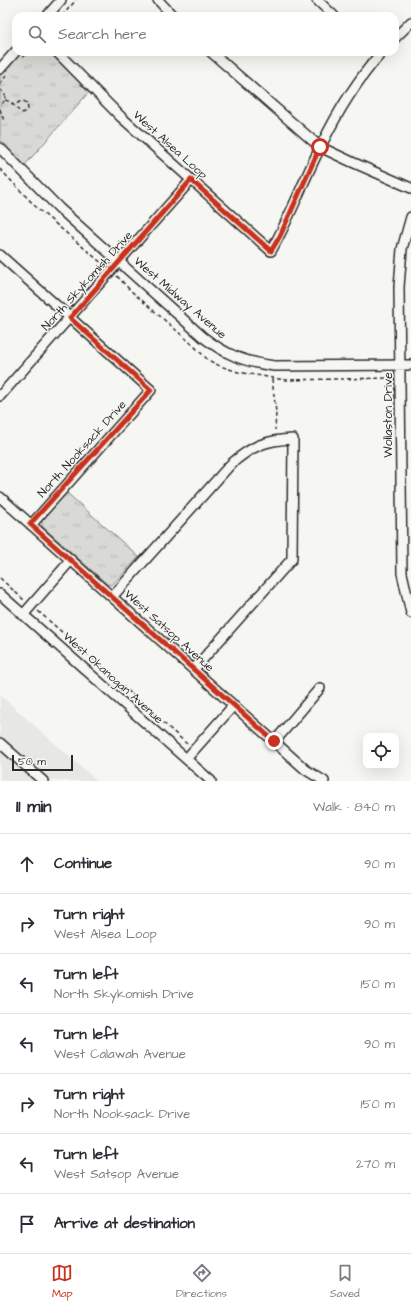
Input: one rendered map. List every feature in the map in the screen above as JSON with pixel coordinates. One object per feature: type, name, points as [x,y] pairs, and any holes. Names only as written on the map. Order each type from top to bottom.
[{"type":"street","points":[[50,12],[61,0]]},
{"type":"street","points":[[158,0],[169,12]]},
{"type":"street","points":[[317,0],[330,12]]},
{"type":"street","points":[[399,34],[411,22]]},
{"type":"street","points":[[0,69],[12,56]]},
{"type":"street","name":"West Alsea Loop","points":[[61,56],[121,117],[271,251],[280,236],[320,147]]},
{"type":"street","points":[[216,56],[320,147],[411,188]]},
{"type":"street","points":[[320,147],[352,91],[376,56]]},
{"type":"street","name":"West Midway Avenue","points":[[0,148],[49,199],[203,337],[215,346],[242,360],[256,364],[274,366],[411,365]]},
{"type":"street","name":"North Skykomish Drive","points":[[0,396],[191,180]]},
{"type":"street","name":"Wollaston Drive","points":[[411,217],[402,249],[399,287],[402,573],[410,602],[411,613]]},
{"type":"street","points":[[0,255],[70,318]]},
{"type":"street","name":"North Nooksack Drive","points":[[30,524],[151,390],[70,318]]},
{"type":"street","points":[[112,596],[231,464],[243,454],[266,442],[276,439],[293,439],[292,559],[194,669]]},
{"type":"street","name":"West Satsop Avenue","points":[[0,497],[306,770],[324,781]]},
{"type":"street","points":[[23,615],[71,560]]},
{"type":"street","name":"West Okanogan Avenue","points":[[0,594],[211,781]]},
{"type":"street","points":[[274,741],[320,688]]},
{"type":"street","points":[[186,759],[234,705]]},
{"type":"street","points":[[0,742],[43,781]]},
{"type":"path","points":[[66,12],[76,0]]},
{"type":"path","points":[[0,88],[5,100]]},
{"type":"path","points":[[0,106],[5,100]]},
{"type":"path","points":[[5,100],[11,102],[14,106],[18,110],[23,113],[28,108],[27,103],[24,101],[20,101],[14,106]]},
{"type":"path","points":[[0,109],[4,120]]},
{"type":"path","points":[[0,168],[37,208],[111,272],[208,360],[238,372],[285,380],[400,378]]},
{"type":"path","points":[[272,378],[276,412],[275,430]]},
{"type":"path","points":[[0,578],[187,744]]},
{"type":"shaded area","points":[[0,695],[97,781],[0,781]]},
{"type":"green space","points":[[17,56],[53,56],[89,92],[24,166],[0,140],[0,75]]},
{"type":"green space","points":[[66,492],[139,557],[113,584],[107,584],[42,526],[42,519]]},
{"type":"route","points":[[274,741],[30,524],[151,390],[70,318],[191,180],[271,251],[280,236],[320,147]]}]
